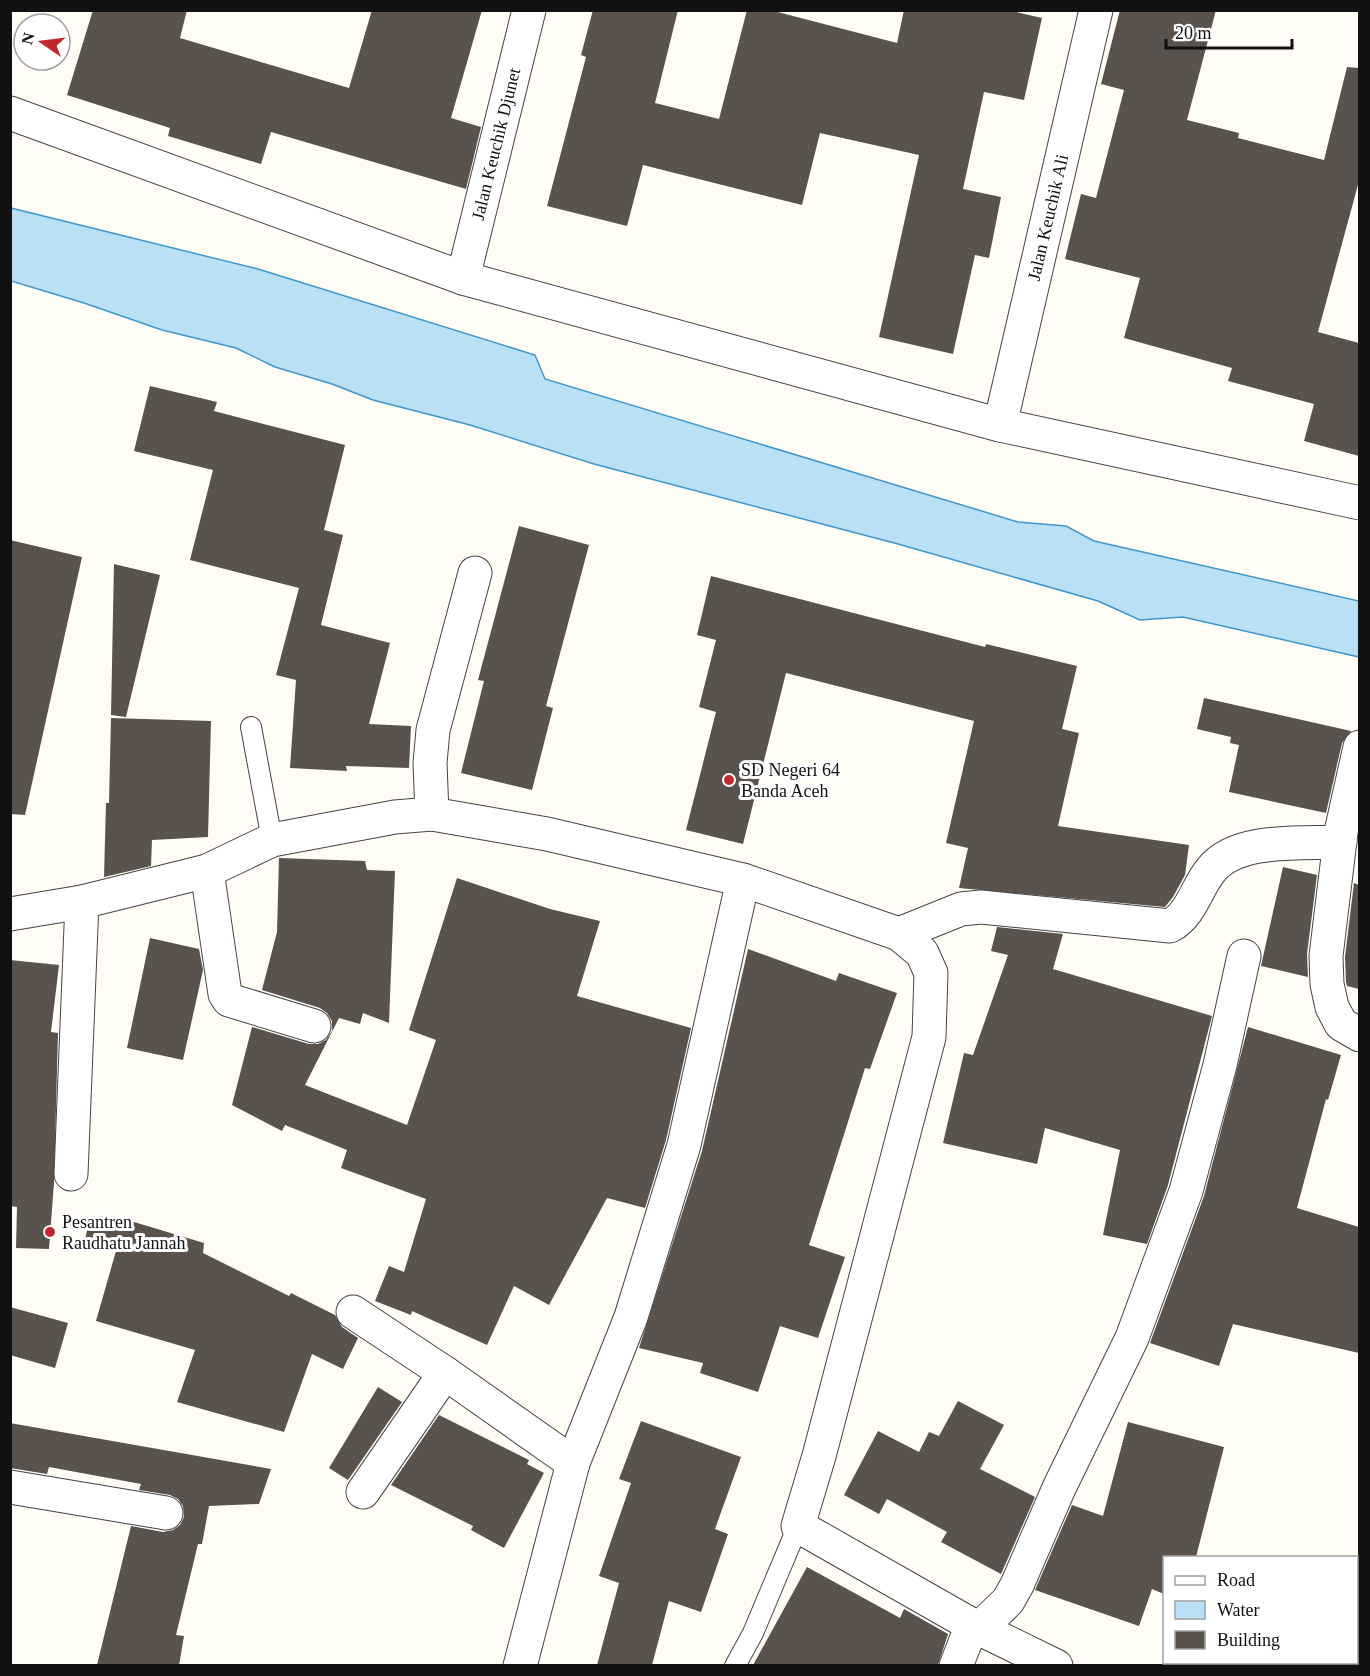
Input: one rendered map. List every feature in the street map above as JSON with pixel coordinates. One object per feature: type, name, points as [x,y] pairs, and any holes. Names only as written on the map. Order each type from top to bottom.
[{"type":"street","name":"Jalan Keuchik Djunet","points":[[463,278],[529,10]]},
{"type":"street","name":"Jalan Keuchik Ali","points":[[1000,425],[1096,10]]},
{"type":"street","points":[[10,113],[463,278],[1000,425],[1359,503]]},
{"type":"street","points":[[432,814],[430,763],[433,730],[475,573]]},
{"type":"street","points":[[1359,747],[1348,791],[1326,956],[1327,984],[1332,1007],[1341,1024],[1359,1035]]},
{"type":"street","points":[[10,914],[82,902],[207,871],[272,840],[395,817],[432,814],[547,834],[742,880],[899,934],[922,953],[931,972],[929,1037],[798,1526],[976,1626],[1056,1665]]},
{"type":"street","points":[[899,934],[961,909],[981,907],[1170,926],[1185,914],[1211,869],[1228,855],[1250,847],[1340,842]]},
{"type":"street","points":[[207,871],[225,994],[236,1002],[314,1026]]},
{"type":"street","points":[[520,1665],[573,1463],[631,1317],[684,1145],[742,880]]},
{"type":"street","points":[[71,1174],[82,902]]},
{"type":"street","points":[[956,1665],[976,1626],[1008,1601],[1017,1585],[1059,1488],[1132,1338],[1186,1191],[1220,1065],[1244,956]]},
{"type":"street","points":[[353,1312],[445,1372],[573,1463]]},
{"type":"street","points":[[363,1492],[445,1372]]},
{"type":"street","points":[[10,1487],[166,1513]]},
{"type":"lane","points":[[251,727],[272,840]]},
{"type":"lane","points":[[735,1665],[753,1634],[798,1526]]},
{"type":"water","points":[[11,208],[258,269],[535,355],[545,379],[1018,522],[1066,526],[1094,541],[1359,601],[1359,657],[1183,617],[1140,620],[1098,601],[898,544],[594,464],[470,425],[373,400],[332,384],[275,367],[236,348],[162,330],[11,281]]},
{"type":"building","points":[[93,10],[187,10],[180,38],[349,88],[372,10],[482,10],[451,118],[481,127],[466,189],[271,132],[261,164],[168,136],[170,128],[67,95]]},
{"type":"building","points":[[593,10],[678,10],[655,103],[719,119],[747,10],[770,10],[897,43],[904,10],[1008,10],[1042,18],[1024,100],[984,92],[963,189],[1001,197],[989,258],[975,255],[953,354],[879,337],[919,155],[820,133],[802,205],[643,165],[627,226],[547,206],[586,57],[581,55]]},
{"type":"building","points":[[1120,10],[1216,10],[1187,120],[1239,133],[1238,138],[1324,160],[1347,67],[1359,68],[1359,181],[1318,332],[1359,343],[1359,456],[1304,441],[1314,404],[1228,381],[1232,368],[1124,338],[1140,278],[1065,259],[1081,194],[1096,198],[1124,90],[1101,84]]},
{"type":"building","points":[[150,386],[217,402],[214,411],[345,445],[324,530],[343,535],[321,625],[390,643],[369,724],[411,726],[409,768],[346,766],[347,771],[290,768],[296,680],[276,675],[299,588],[190,560],[213,470],[134,451]]},
{"type":"building","points":[[519,526],[589,545],[546,706],[553,708],[532,790],[461,773],[484,681],[478,680]]},
{"type":"building","points":[[10,540],[82,557],[25,815],[10,814]]},
{"type":"building","points":[[114,564],[160,575],[126,717],[111,715]]},
{"type":"building","points":[[711,576],[985,647],[986,644],[1077,666],[1062,729],[1079,733],[1058,826],[1189,845],[1185,875],[1173,897],[1165,907],[959,888],[968,848],[946,843],[974,721],[786,673],[743,844],[686,830],[716,712],[699,707],[716,640],[697,635]]},
{"type":"building","points":[[1204,698],[1351,731],[1342,743],[1326,813],[1229,792],[1239,745],[1230,743],[1231,737],[1197,729]]},
{"type":"building","points":[[111,718],[211,721],[208,837],[152,840],[151,866],[104,877],[106,803],[109,803]]},
{"type":"building","points":[[279,858],[365,861],[367,870],[395,871],[389,1023],[363,1013],[360,1024],[339,1018],[305,1085],[407,1125],[436,1040],[409,1030],[457,878],[550,909],[600,921],[577,996],[691,1028],[666,1140],[645,1208],[607,1198],[549,1305],[514,1286],[487,1345],[412,1311],[411,1315],[375,1301],[389,1266],[404,1272],[426,1199],[341,1168],[347,1150],[285,1125],[282,1131],[232,1105],[252,1027],[309,1044],[318,1044],[326,1040],[332,1031],[332,1021],[320,1008],[262,990],[277,932]]},
{"type":"building","points":[[1283,867],[1317,875],[1307,954],[1308,977],[1261,966]]},
{"type":"building","points":[[1354,883],[1359,885],[1359,989],[1347,986],[1346,982],[1345,957]]},
{"type":"building","points":[[997,927],[1063,934],[1053,969],[1212,1016],[1168,1185],[1147,1244],[1103,1235],[1120,1150],[1045,1128],[1037,1164],[943,1143],[964,1053],[973,1055],[1008,955],[991,951]]},
{"type":"building","points":[[150,938],[199,949],[203,970],[183,1060],[127,1048]]},
{"type":"building","points":[[748,949],[836,981],[839,973],[897,993],[870,1069],[865,1068],[809,1245],[845,1257],[818,1338],[780,1326],[758,1392],[700,1373],[703,1363],[639,1348],[702,1151]]},
{"type":"building","points":[[10,960],[59,965],[51,1032],[58,1033],[54,1182],[49,1249],[16,1248],[17,1207],[10,1206]]},
{"type":"building","points":[[1248,1027],[1341,1055],[1328,1100],[1326,1099],[1297,1208],[1359,1227],[1359,1353],[1233,1324],[1219,1366],[1150,1343],[1204,1196]]},
{"type":"building","points":[[90,1216],[114,1216],[204,1243],[203,1253],[289,1296],[291,1293],[335,1315],[342,1327],[358,1338],[343,1369],[312,1354],[284,1432],[177,1402],[195,1350],[96,1321],[116,1251],[83,1250]]},
{"type":"building","points":[[10,1307],[68,1323],[55,1368],[10,1355]]},
{"type":"building","points":[[378,1387],[402,1402],[348,1480],[329,1468]]},
{"type":"building","points":[[958,1401],[1004,1425],[980,1469],[1035,1497],[1001,1574],[941,1542],[947,1532],[887,1499],[879,1514],[844,1495],[878,1431],[919,1452],[929,1432],[939,1436]]},
{"type":"building","points":[[439,1415],[529,1460],[527,1464],[544,1473],[504,1548],[471,1530],[473,1526],[391,1485]]},
{"type":"building","points":[[641,1421],[741,1457],[715,1529],[728,1534],[701,1612],[669,1601],[652,1665],[597,1665],[619,1583],[599,1576],[631,1483],[619,1479]]},
{"type":"building","points":[[1128,1422],[1224,1447],[1196,1556],[1163,1556],[1163,1594],[1152,1589],[1139,1626],[1035,1590],[1072,1505],[1103,1516]]},
{"type":"building","points":[[10,1423],[271,1469],[259,1504],[209,1506],[202,1544],[198,1544],[176,1635],[184,1636],[179,1665],[97,1665],[131,1526],[163,1532],[173,1530],[180,1525],[184,1517],[183,1506],[178,1499],[170,1495],[139,1490],[141,1484],[49,1467],[47,1474],[10,1468]]},
{"type":"building","points":[[807,1567],[900,1618],[904,1609],[948,1634],[938,1665],[753,1665]]},
{"type":"place","name":"SD Negeri 64 Banda Aceh","points":[[729,780]]},
{"type":"place","name":"Pesantren Raudhatu Jannah","points":[[50,1232]]}]
